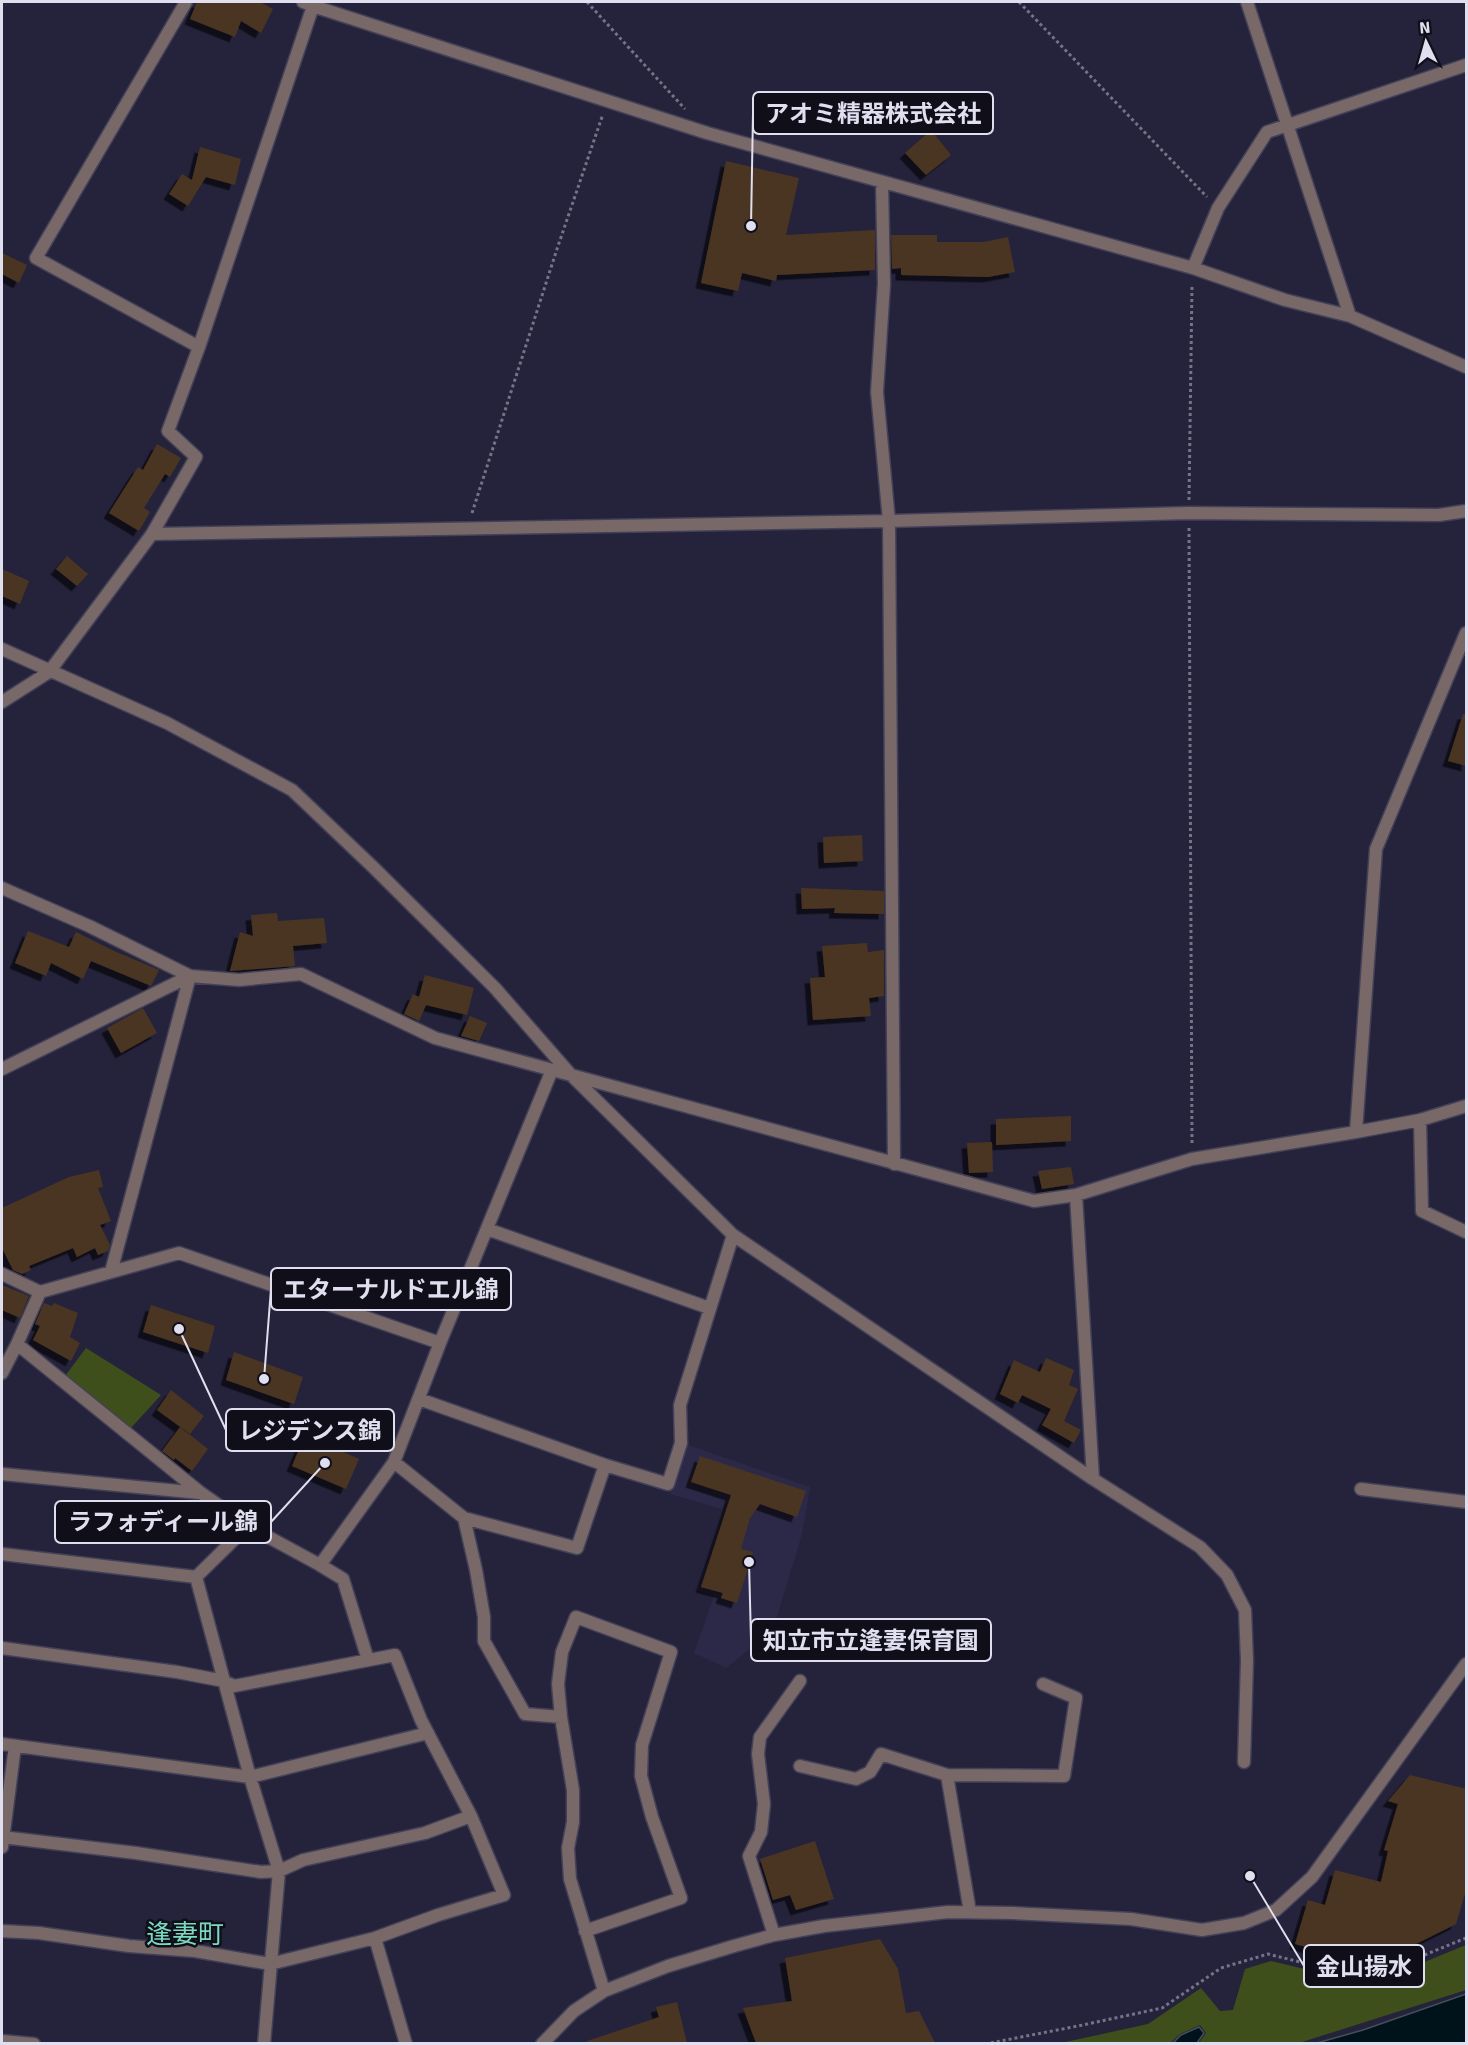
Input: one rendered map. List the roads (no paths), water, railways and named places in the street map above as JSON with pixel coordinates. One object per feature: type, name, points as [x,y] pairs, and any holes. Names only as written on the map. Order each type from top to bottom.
[{"type":"street","points":[[186,2],[36,258],[199,347]]},
{"type":"street","points":[[1247,2],[1350,316]]},
{"type":"street","points":[[2,702],[49,672],[153,534],[196,457],[168,431],[199,347],[308,4],[707,133],[1193,268],[1286,300],[1350,316],[1467,367]]},
{"type":"street","points":[[1193,268],[1218,208],[1268,132],[1467,65]]},
{"type":"street","points":[[882,182],[884,284],[877,392],[889,521],[894,1164]]},
{"type":"street","points":[[153,534],[889,521],[1189,513],[1438,515],[1467,511]]},
{"type":"street","points":[[1356,1132],[1376,849],[1467,633]]},
{"type":"street","points":[[2,649],[167,723],[292,790],[495,988],[571,1075],[733,1235],[1093,1479],[1200,1547],[1227,1575],[1245,1610],[1247,1661],[1244,1762]]},
{"type":"street","points":[[2,888],[89,926],[190,975],[239,980],[301,974],[435,1038],[1034,1201],[1076,1195],[1192,1159],[1420,1120],[1467,1106]]},
{"type":"street","points":[[2,1069],[190,975]]},
{"type":"street","points":[[111,1272],[190,975]]},
{"type":"street","points":[[320,1565],[394,1462],[440,1343],[552,1070]]},
{"type":"street","points":[[1420,1120],[1422,1210],[1467,1232]]},
{"type":"street","points":[[1076,1195],[1093,1479]]},
{"type":"street","points":[[487,1229],[709,1308]]},
{"type":"street","points":[[419,1399],[605,1465],[668,1484],[681,1443],[680,1404],[733,1235]]},
{"type":"street","points":[[2,1274],[40,1292],[179,1253],[440,1343]]},
{"type":"street","points":[[2,1373],[40,1292]]},
{"type":"street","points":[[17,1344],[201,1493],[248,1526],[343,1579],[368,1660]]},
{"type":"street","points":[[394,1462],[464,1518],[577,1548],[605,1465]]},
{"type":"street","points":[[2,1474],[201,1493]]},
{"type":"street","points":[[1361,1489],[1467,1502]]},
{"type":"street","points":[[464,1518],[484,1617],[484,1641],[525,1713],[561,1718]]},
{"type":"street","points":[[196,1577],[248,1526]]},
{"type":"street","points":[[2,1554],[196,1577]]},
{"type":"street","points":[[196,1577],[250,1777],[279,1871],[264,2043]]},
{"type":"street","points":[[585,1931],[681,1898],[652,1817],[641,1776],[642,1745],[671,1652],[576,1617],[562,1652],[558,1684],[573,1790],[573,1822],[568,1848],[570,1879],[585,1931],[604,1991]]},
{"type":"street","points":[[2,1648],[177,1672],[224,1681],[234,1686],[395,1655],[428,1733],[471,1816],[504,1895],[438,1915],[375,1938],[270,1964],[195,1951],[129,1946],[39,1933],[2,1931]]},
{"type":"street","points":[[542,2043],[574,2011],[604,1991],[668,1966],[774,1935],[824,1926],[948,1912],[1131,1919],[1202,1930],[1244,1923],[1275,1910],[1312,1877],[1467,1664]]},
{"type":"street","points":[[774,1935],[749,1856],[761,1832],[764,1804],[758,1754],[760,1737],[800,1681]]},
{"type":"street","points":[[800,1766],[856,1779],[870,1772],[881,1754],[946,1775],[1064,1776],[1076,1698],[1043,1684]]},
{"type":"street","points":[[2,1744],[250,1777],[428,1733]]},
{"type":"street","points":[[15,1746],[2,1840],[136,1853],[261,1872],[279,1871],[303,1860],[425,1833],[471,1816]]},
{"type":"street","points":[[946,1775],[970,1912]]},
{"type":"street","points":[[375,1938],[406,2043]]},
{"type":"street","points":[[2,2041],[34,2043]]},
{"type":"water","points":[[1466,1994],[1466,2043],[1317,2043],[1363,2030]]},
{"type":"water","points":[[1199,2027],[1204,2033],[1197,2043],[1173,2043],[1181,2035]]},
{"type":"place","name":"アオミ精器株式会社","points":[[751,226]]},
{"type":"place","name":"レジデンス錦","points":[[179,1329]]},
{"type":"place","name":"エターナルドエル錦","points":[[264,1379]]},
{"type":"place","name":"ラフォディール錦","points":[[325,1463]]},
{"type":"place","name":"知立市立逢妻保育園","points":[[749,1562]]},
{"type":"place","name":"金山揚水","points":[[1250,1876]]},
{"type":"district","name":"逢妻町","points":[[185,1934]]}]
